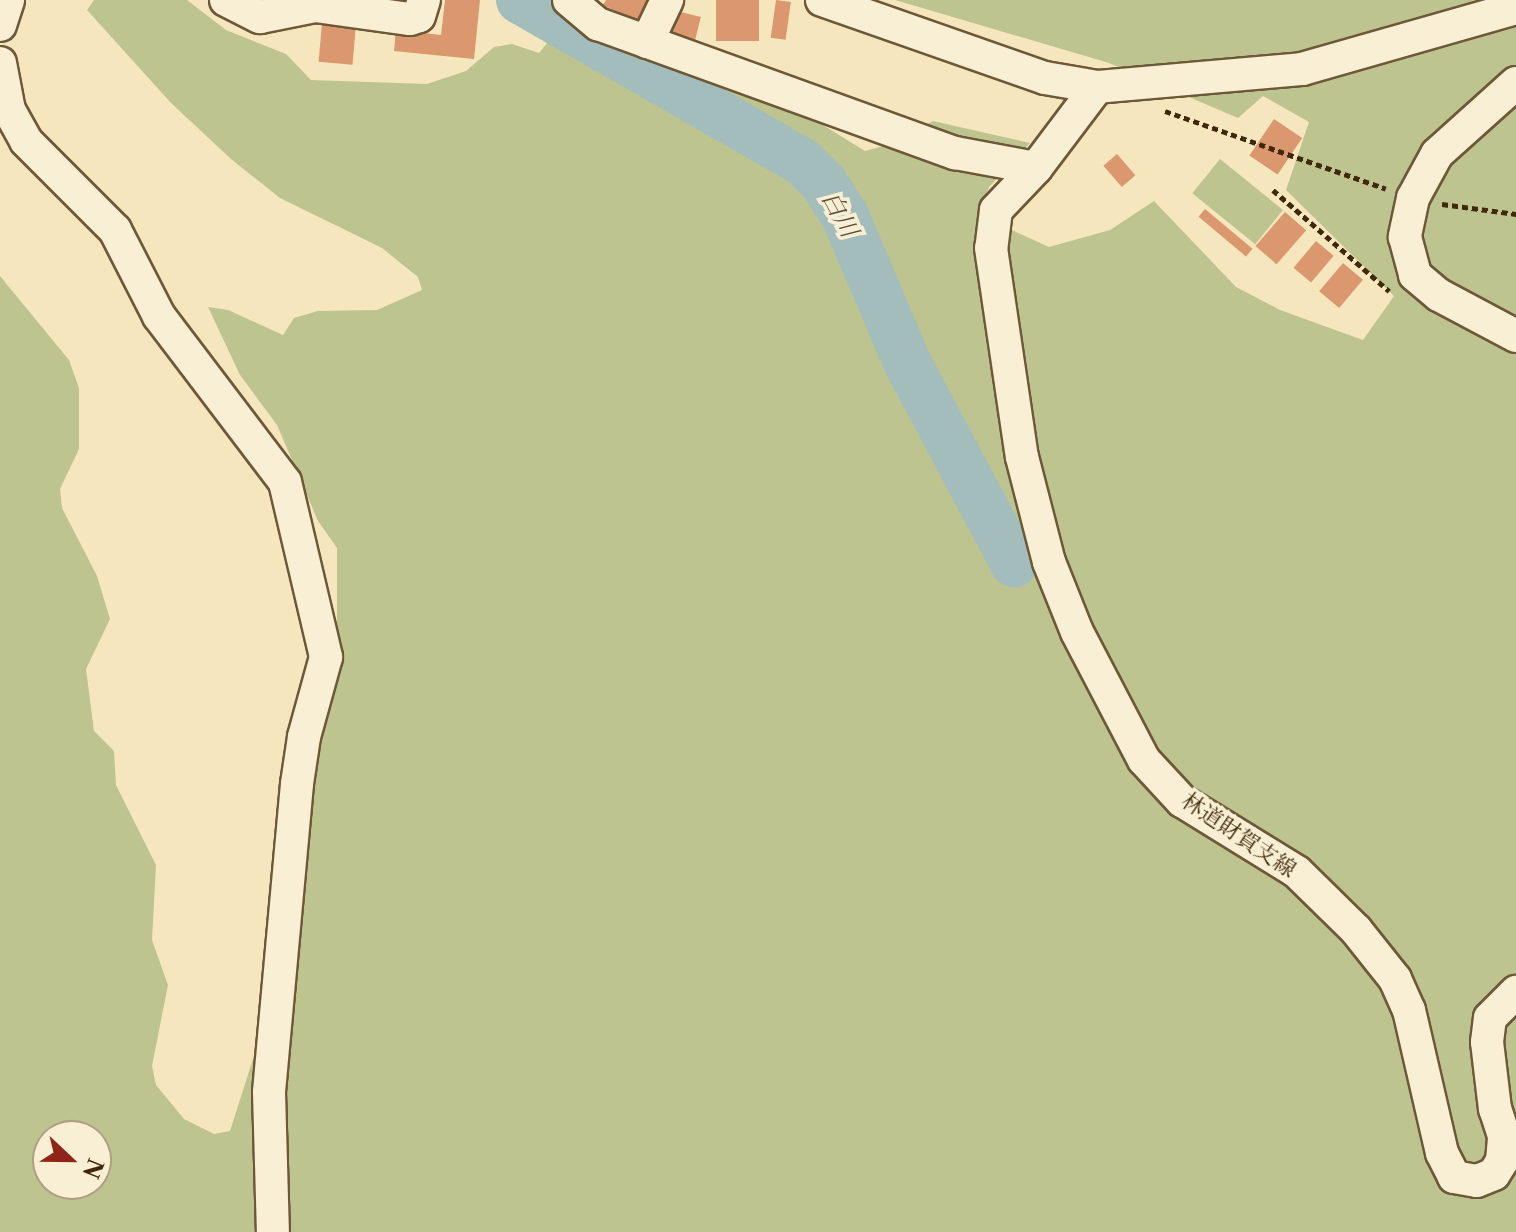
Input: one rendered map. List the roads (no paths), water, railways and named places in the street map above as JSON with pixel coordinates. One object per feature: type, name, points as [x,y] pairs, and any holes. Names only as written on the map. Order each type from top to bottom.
[{"type":"street","points":[[0,25],[8,0]]},
{"type":"street","points":[[226,0],[260,17],[273,18],[315,6],[410,19],[424,2]]},
{"type":"street","points":[[569,0],[598,24],[955,153],[1036,168],[1097,87]]},
{"type":"street","points":[[647,42],[667,0]]},
{"type":"street","points":[[822,0],[1045,78],[1097,87],[1302,69],[1516,8]]},
{"type":"street","points":[[0,63],[9,110],[26,141],[115,230],[159,316],[285,482],[322,643],[324,673],[304,737],[297,784],[269,1092],[273,1232]]},
{"type":"street","points":[[1516,83],[1437,154],[1413,198],[1405,237],[1415,275],[1439,295],[1516,336]]},
{"type":"street","name":"林道財賀支線","points":[[1036,168],[996,210],[991,248],[1022,457],[1049,562],[1077,632],[1144,760],[1182,801],[1297,872],[1356,930],[1395,979],[1409,1010],[1442,1153],[1454,1177],[1477,1181],[1494,1174],[1502,1161],[1504,1136],[1495,1109],[1487,1042],[1490,1018],[1516,992]]},
{"type":"waterway","name":"白川","points":[[520,0],[801,161],[824,183],[845,216],[907,362],[1014,563]]}]
